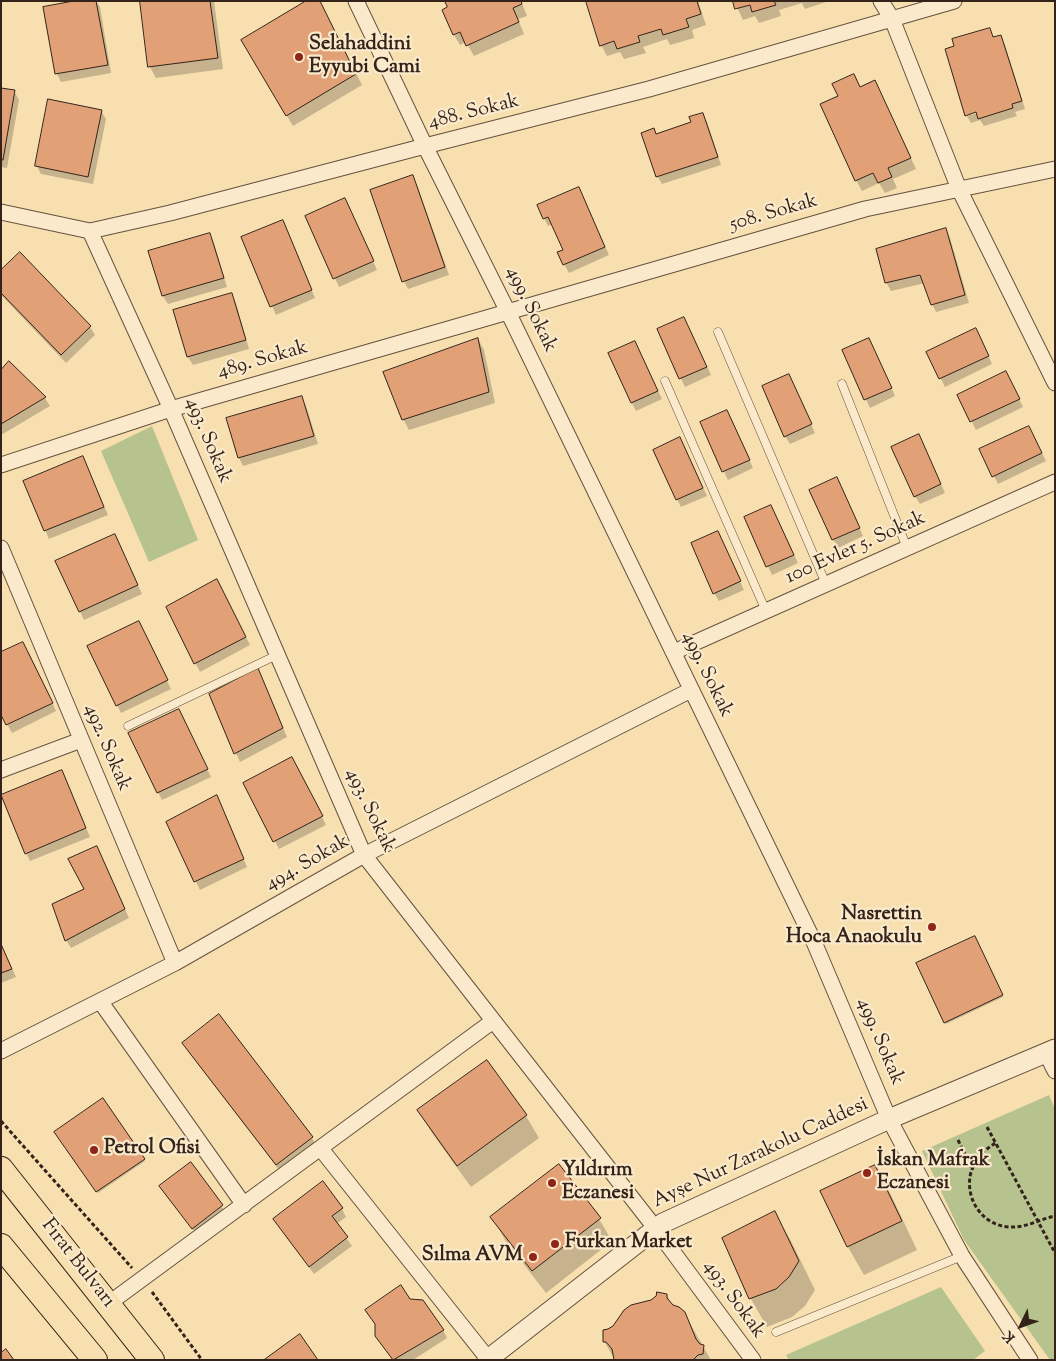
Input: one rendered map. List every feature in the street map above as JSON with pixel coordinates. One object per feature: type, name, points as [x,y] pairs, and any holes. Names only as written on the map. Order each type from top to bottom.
[{"type":"main road","name":"Fırat Bulvarı","points":[[1,1169],[152,1360]]},
{"type":"main road","points":[[1,1246],[95,1360]]},
{"type":"street","name":"499. Sokak","points":[[356,1],[814,942],[889,1119],[962,1256],[1030,1360]]},
{"type":"street","points":[[881,1],[892,19],[959,189],[1055,383]]},
{"type":"street","name":"488. Sokak","points":[[1,212],[90,231],[170,213],[649,89],[954,1]]},
{"type":"street","name":"508. Sokak","points":[[508,312],[865,209],[1055,169]]},
{"type":"street","name":"493. Sokak","points":[[90,231],[171,408],[364,855],[656,1229],[753,1360]]},
{"type":"street","name":"489. Sokak","points":[[1,465],[171,408],[508,312]]},
{"type":"street","name":"100 Evler 5. Sokak","points":[[674,652],[1055,482]]},
{"type":"street","name":"492. Sokak","points":[[1,548],[175,963]]},
{"type":"street","name":"494. Sokak","points":[[1,1051],[175,963],[364,855],[691,690]]},
{"type":"street","points":[[1,770],[82,740]]},
{"type":"street","points":[[100,1001],[244,1205]]},
{"type":"street","points":[[108,1304],[493,1022]]},
{"type":"street","points":[[1050,1051],[1055,1071]]},
{"type":"street","name":"Ayşe Nur Zarakolu Caddesi","points":[[488,1359],[663,1223],[889,1119],[1050,1051]]},
{"type":"street","points":[[321,1149],[488,1359]]},
{"type":"lane","points":[[718,332],[826,584]]},
{"type":"lane","points":[[665,381],[766,611]]},
{"type":"lane","points":[[842,384],[907,548]]},
{"type":"lane","points":[[128,726],[277,655]]},
{"type":"lane","points":[[776,1332],[962,1256]]},
{"type":"path","points":[[1,1121],[142,1279],[202,1360]]},
{"type":"path","points":[[987,1127],[1055,1253]]},
{"type":"path","points":[[958,1140],[972,1170]]},
{"type":"path","points":[[995,1143],[976,1158],[972,1170],[970,1179],[972,1199],[977,1208],[986,1218],[998,1225],[1009,1227],[1022,1226],[1055,1216]]},
{"type":"green space","points":[[152,426],[198,540],[149,562],[101,451]]},
{"type":"green space","points":[[1049,1095],[1055,1109],[1055,1360],[1050,1360],[964,1240],[922,1151]]},
{"type":"green space","points":[[941,1287],[985,1351],[973,1360],[789,1360],[786,1355]]},
{"type":"building","points":[[74,1],[96,1],[108,65],[55,74],[43,7]]},
{"type":"building","points":[[140,1],[210,1],[218,58],[148,67]]},
{"type":"building","name":"Selahaddini Eyyubi Cami","points":[[306,1],[320,1],[356,74],[286,116],[241,40]]},
{"type":"building","points":[[445,1],[521,1],[522,4],[513,8],[519,22],[466,46],[460,32],[453,35],[442,10],[447,7]]},
{"type":"building","points":[[586,1],[697,1],[701,14],[686,19],[689,27],[663,35],[661,29],[638,36],[640,42],[617,49],[614,41],[600,46]]},
{"type":"building","points":[[733,1],[774,1],[776,5],[752,12],[750,5],[735,9]]},
{"type":"building","points":[[990,28],[993,37],[1001,35],[1022,101],[1012,104],[1013,108],[978,119],[976,112],[965,116],[945,49],[954,46],[952,39]]},
{"type":"building","points":[[854,74],[860,87],[875,80],[911,158],[888,168],[892,177],[878,183],[873,173],[855,181],[820,104],[838,96],[832,84]]},
{"type":"building","points":[[1,88],[15,90],[3,160],[1,160]]},
{"type":"building","points":[[48,99],[102,110],[88,177],[35,166]]},
{"type":"building","points":[[703,113],[718,157],[656,177],[641,133],[654,128],[656,134],[691,122],[689,117]]},
{"type":"building","points":[[413,175],[445,267],[402,282],[370,190]]},
{"type":"building","points":[[579,187],[605,247],[563,265],[557,252],[563,250],[548,217],[543,219],[537,205]]},
{"type":"building","points":[[345,198],[374,261],[333,279],[305,216]]},
{"type":"building","points":[[283,220],[312,290],[270,307],[241,237]]},
{"type":"building","points":[[946,228],[965,295],[931,305],[920,275],[885,283],[876,249]]},
{"type":"building","points":[[210,233],[224,278],[162,296],[148,251]]},
{"type":"building","points":[[20,252],[91,326],[61,355],[1,293],[1,270]]},
{"type":"building","points":[[232,293],[246,340],[187,357],[173,310]]},
{"type":"building","points":[[684,317],[707,367],[679,379],[657,329]]},
{"type":"building","points":[[976,328],[989,356],[939,379],[926,352]]},
{"type":"building","points":[[478,338],[489,392],[402,420],[383,372]]},
{"type":"building","points":[[869,338],[892,388],[864,400],[842,350]]},
{"type":"building","points":[[635,341],[658,391],[631,403],[608,353]]},
{"type":"building","points":[[9,361],[46,397],[1,424],[1,370]]},
{"type":"building","points":[[1006,371],[1020,399],[970,422],[957,395]]},
{"type":"building","points":[[789,374],[812,424],[784,437],[762,386]]},
{"type":"building","points":[[302,396],[314,436],[238,458],[226,418]]},
{"type":"building","points":[[727,410],[750,460],[722,472],[700,422]]},
{"type":"building","points":[[1029,426],[1042,453],[992,477],[979,449]]},
{"type":"building","points":[[919,434],[941,484],[914,497],[891,447]]},
{"type":"building","points":[[680,437],[703,488],[676,500],[653,450]]},
{"type":"building","points":[[83,456],[104,507],[44,531],[23,481]]},
{"type":"building","points":[[837,477],[860,528],[832,540],[809,490]]},
{"type":"building","points":[[771,505],[794,555],[766,567],[744,517]]},
{"type":"building","points":[[718,531],[741,581],[713,594],[691,543]]},
{"type":"building","points":[[115,534],[138,585],[79,612],[55,561]]},
{"type":"building","points":[[217,579],[246,637],[194,664],[166,607]]},
{"type":"building","points":[[139,621],[168,680],[116,706],[87,646]]},
{"type":"building","points":[[23,642],[53,703],[6,725],[1,715],[1,652]]},
{"type":"building","points":[[258,668],[283,728],[234,754],[209,694]]},
{"type":"building","points":[[179,709],[208,769],[157,793],[128,733]]},
{"type":"building","points":[[292,757],[323,816],[273,842],[243,783]]},
{"type":"building","points":[[62,770],[86,828],[25,854],[1,795]]},
{"type":"building","points":[[217,795],[244,859],[194,882],[166,822]]},
{"type":"building","points":[[97,846],[125,909],[65,941],[52,904],[84,889],[68,859]]},
{"type":"building","points":[[975,936],[1003,995],[944,1023],[916,963]]},
{"type":"building","points":[[1,944],[12,969],[1,973]]},
{"type":"building","points":[[219,1014],[313,1137],[276,1165],[182,1043]]},
{"type":"building","points":[[487,1060],[527,1115],[457,1166],[417,1110]]},
{"type":"building","points":[[103,1098],[145,1159],[96,1192],[54,1132]]},
{"type":"building","points":[[191,1162],[223,1205],[192,1229],[159,1186]]},
{"type":"building","points":[[559,1164],[601,1218],[532,1271],[490,1217]]},
{"type":"building","points":[[875,1165],[902,1221],[847,1247],[820,1191]]},
{"type":"building","points":[[323,1181],[343,1208],[332,1216],[348,1237],[309,1267],[273,1219]]},
{"type":"building","points":[[775,1211],[799,1261],[789,1277],[776,1289],[749,1299],[722,1238]]},
{"type":"building","points":[[401,1285],[410,1299],[423,1300],[444,1330],[393,1360],[375,1336],[375,1324],[365,1310]]},
{"type":"building","points":[[657,1292],[667,1294],[667,1298],[673,1305],[685,1312],[696,1339],[700,1344],[704,1345],[703,1354],[698,1355],[693,1360],[614,1360],[612,1349],[606,1342],[603,1342],[603,1330],[613,1326],[624,1310],[631,1305],[651,1300],[656,1296]]},
{"type":"building","points":[[300,1334],[318,1360],[264,1360]]},
{"type":"building","points":[[6,1349],[14,1360],[1,1360],[1,1353]]},
{"type":"place","name":"Selahaddini Eyyubi Cami","points":[[299,57]]},
{"type":"place","name":"Nasrettin Hoca Anaokulu","points":[[932,927]]},
{"type":"place","name":"Petrol Ofisi","points":[[94,1150]]},
{"type":"place","name":"İskan Mafrak Eczanesi","points":[[867,1173]]},
{"type":"place","name":"Yıldırım Eczanesi","points":[[552,1183]]},
{"type":"place","name":"Furkan Market","points":[[555,1244]]},
{"type":"place","name":"Sılma AVM","points":[[533,1257]]}]
